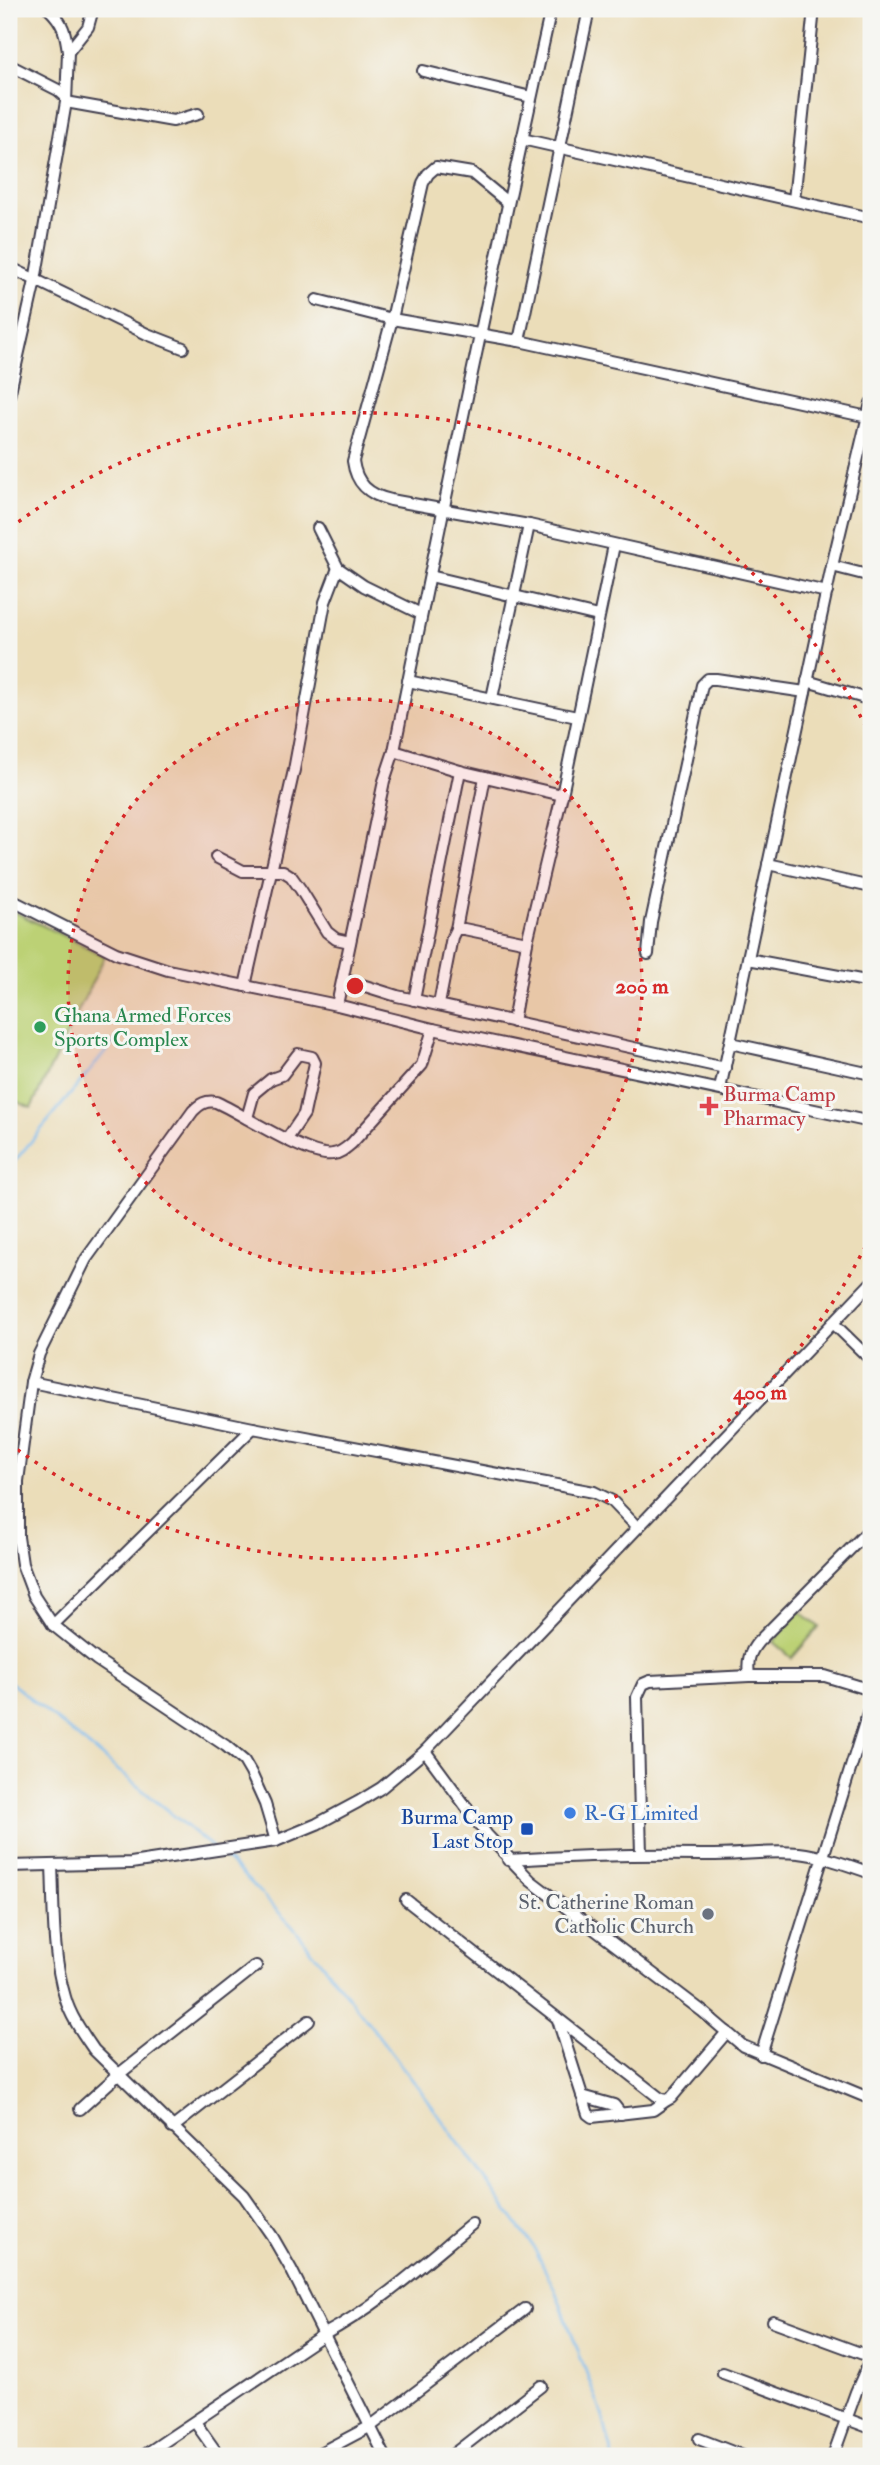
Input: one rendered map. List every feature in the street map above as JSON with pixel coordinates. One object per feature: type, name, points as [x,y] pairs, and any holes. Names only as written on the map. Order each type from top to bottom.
[{"type":"street","points":[[9,396],[11,374],[35,281],[66,99],[68,52],[65,32],[60,19],[49,9]]},
{"type":"street","points":[[68,52],[88,27],[93,9]]},
{"type":"street","points":[[519,341],[589,9]]},
{"type":"street","points":[[794,200],[814,9]]},
{"type":"street","points":[[337,1005],[384,781],[394,751],[548,10]]},
{"type":"street","points":[[9,65],[58,90],[66,99],[173,121],[198,114]]},
{"type":"street","points":[[423,71],[531,97]]},
{"type":"street","points":[[522,139],[871,218]]},
{"type":"street","points":[[507,202],[472,173],[436,167],[428,174],[354,461],[355,473],[363,487],[377,497],[529,525],[827,592]]},
{"type":"street","points":[[9,267],[147,334],[183,348]]},
{"type":"street","points":[[317,300],[392,319],[519,341],[868,417]]},
{"type":"street","points":[[720,1089],[832,566],[871,403]]},
{"type":"street","points":[[492,698],[529,525]]},
{"type":"street","points":[[318,528],[338,568],[364,586],[421,614]]},
{"type":"street","points":[[513,1022],[527,942],[562,795],[614,545]]},
{"type":"street","points":[[832,566],[871,576]]},
{"type":"street","points":[[245,986],[272,870],[326,602],[338,568]]},
{"type":"street","points":[[430,576],[598,616]]},
{"type":"street","points":[[648,954],[656,896],[702,685],[708,679],[716,679],[806,686],[871,700]]},
{"type":"street","points":[[408,681],[577,718]]},
{"type":"street","points":[[394,751],[460,771],[562,795]]},
{"type":"street","points":[[414,1000],[460,771]]},
{"type":"street","points":[[439,1004],[485,777]]},
{"type":"street","points":[[216,857],[243,871],[283,871],[291,876],[332,936],[350,942]]},
{"type":"street","points":[[768,864],[871,887]]},
{"type":"street","points":[[9,899],[116,953],[169,970],[871,1122]]},
{"type":"street","points":[[456,929],[527,942]]},
{"type":"street","points":[[748,959],[871,982]]},
{"type":"street","points":[[343,979],[414,1000],[725,1068]]},
{"type":"street","points":[[276,1841],[265,1804],[244,1761],[226,1746],[97,1660],[53,1625],[34,1596],[22,1564],[18,1537],[18,1481],[31,1382],[39,1354],[86,1259],[193,1111],[209,1101],[226,1106],[287,1139],[320,1154],[331,1155],[342,1151],[422,1065],[433,1029]]},
{"type":"street","points":[[730,1043],[871,1074]]},
{"type":"street","points":[[247,1118],[251,1100],[258,1089],[282,1075],[298,1054],[312,1057],[315,1063],[306,1107],[287,1139]]},
{"type":"street","points":[[9,1866],[131,1863],[276,1841],[317,1824],[381,1788],[425,1751],[871,1283]]},
{"type":"street","points":[[832,1323],[871,1360]]},
{"type":"street","points":[[31,1382],[253,1428],[594,1492],[612,1501],[637,1527]]},
{"type":"street","points":[[53,1625],[253,1428]]},
{"type":"street","points":[[749,1676],[747,1664],[750,1652],[758,1642],[871,1528]]},
{"type":"street","points":[[641,1854],[639,1690],[643,1684],[650,1681],[749,1676],[825,1676],[871,1690]]},
{"type":"street","points":[[761,2054],[871,1703]]},
{"type":"street","points":[[425,1751],[487,1835],[508,1860],[531,1881],[702,2011],[743,2046],[871,2099]]},
{"type":"street","points":[[508,1860],[641,1854],[706,1856],[767,1852],[824,1857],[871,1873]]},
{"type":"street","points":[[52,1865],[54,1947],[65,1999],[77,2024],[94,2050],[244,2196],[291,2269],[386,2456]]},
{"type":"street","points":[[406,1900],[656,2096],[667,2100]]},
{"type":"street","points":[[80,2109],[119,2074],[256,1966]]},
{"type":"street","points":[[558,2020],[588,2114],[592,2117],[653,2110],[667,2100],[727,2032]]},
{"type":"street","points":[[172,2128],[309,2021]]},
{"type":"street","points":[[569,2054],[587,2042]]},
{"type":"street","points":[[582,2096],[614,2105],[621,2114]]},
{"type":"street","points":[[143,2456],[323,2335],[348,2322],[472,2224]]},
{"type":"street","points":[[320,2456],[320,2453],[371,2426],[525,2309]]},
{"type":"street","points":[[773,2321],[871,2358],[833,2456]]},
{"type":"street","points":[[723,2374],[871,2428]]},
{"type":"street","points":[[451,2456],[541,2386]]},
{"type":"street","points":[[195,2422],[219,2456]]},
{"type":"street","points":[[699,2439],[743,2456]]},
{"type":"green space","name":"Ghana Armed Forces Sports Complex","points":[[9,909],[105,956],[31,1108],[9,1098]]},
{"type":"green space","points":[[800,1611],[819,1627],[792,1658],[773,1642]]},
{"type":"waterway","points":[[9,1168],[118,1037]]},
{"type":"waterway","points":[[9,1681],[212,1847]]},
{"type":"waterway","points":[[220,1854],[292,1926],[421,2091],[533,2246],[555,2290],[602,2414],[613,2456]]},
{"type":"place","name":"Ghana Armed Forces Sports Complex","points":[[40,1027]]},
{"type":"place","name":"Burma Camp Pharmacy","points":[[709,1106]]},
{"type":"place","name":"R-G Limited","points":[[570,1813]]},
{"type":"place","name":"Burma Camp Last Stop","points":[[527,1829]]},
{"type":"place","name":"St. Catherine Roman Catholic Church","points":[[708,1914]]}]
